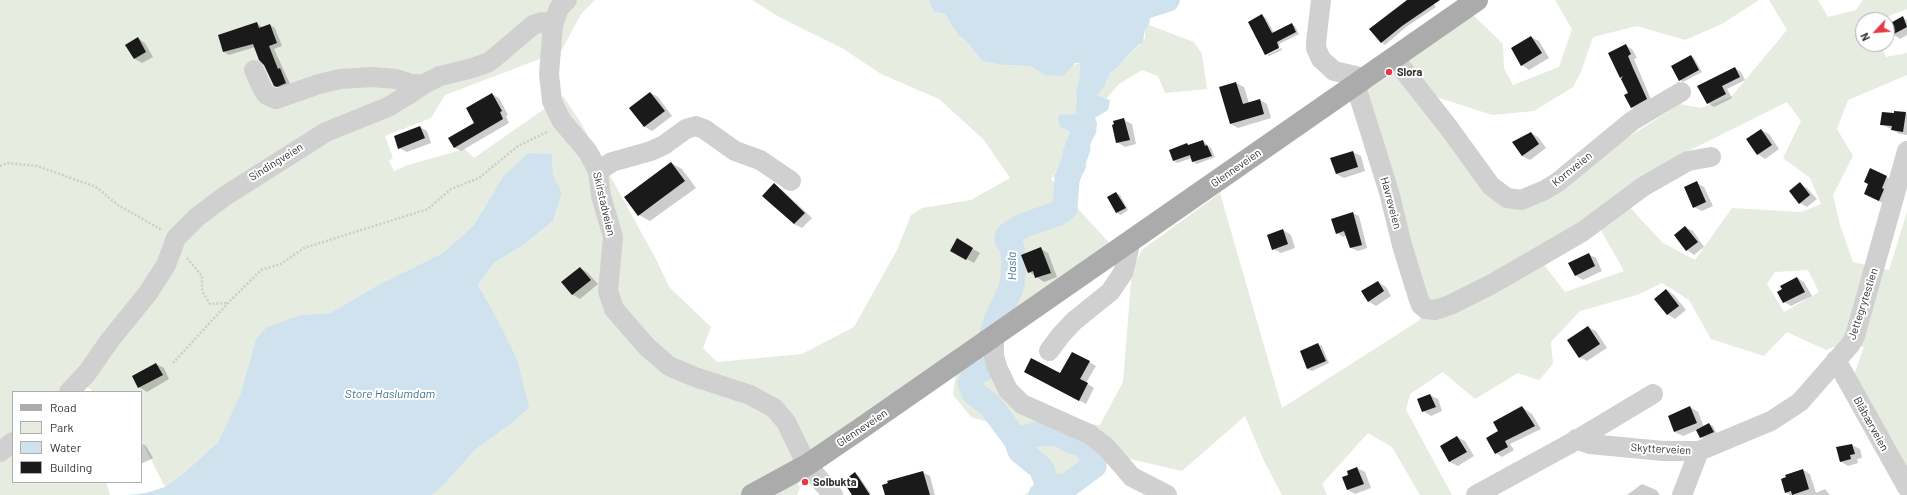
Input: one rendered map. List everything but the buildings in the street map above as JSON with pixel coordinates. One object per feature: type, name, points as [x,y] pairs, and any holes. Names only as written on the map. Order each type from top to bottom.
[{"type":"main road","name":"Glenneveien","points":[[752,495],[807,465],[1477,0]]},
{"type":"street","points":[[1321,0],[1316,48],[1321,59],[1334,71],[1360,77],[1358,84]]},
{"type":"street","name":"Skirstadveien","points":[[565,1],[556,15],[553,25],[549,74],[552,104],[561,120],[584,145],[598,172],[601,196],[613,237],[608,292],[612,304],[618,315],[647,347],[669,366],[750,395],[774,408],[786,422],[807,465],[833,495]]},
{"type":"street","name":"Sindingveien","points":[[70,391],[87,374],[110,340],[152,287],[166,265],[176,238],[197,217],[225,196],[326,132],[388,107],[424,84],[451,72],[480,66],[493,59],[532,25],[542,22],[553,25]]},
{"type":"street","name":"Kornveien","points":[[1394,58],[1459,140],[1491,186],[1507,198],[1521,200],[1545,190],[1558,182],[1632,121],[1681,92]]},
{"type":"street","points":[[254,70],[263,90],[267,95],[276,99],[319,84],[340,79],[372,77],[396,80],[411,84],[424,84]]},
{"type":"street","name":"Havreveien","points":[[1358,84],[1358,93],[1389,192],[1402,245],[1418,297],[1421,305],[1426,309],[1436,310],[1450,305],[1529,264],[1582,232],[1629,196],[1674,168],[1688,161],[1711,157]]},
{"type":"street","points":[[598,172],[612,162],[651,152],[664,145],[686,129],[696,126],[704,129],[735,151],[760,160],[791,181]]},
{"type":"street","name":"Jettegrytestien","points":[[1699,451],[1757,428],[1790,410],[1800,402],[1855,336],[1907,151]]},
{"type":"street","points":[[1049,351],[1074,321],[1110,292],[1123,273],[1129,249],[1126,245]]},
{"type":"street","points":[[994,336],[994,356],[997,367],[1008,390],[1022,404],[1089,434],[1106,447],[1132,477],[1167,495]]},
{"type":"street","name":"Blåbærveien","points":[[1836,360],[1907,487]]},
{"type":"street","points":[[1476,495],[1654,394]]},
{"type":"street","name":"Skytterveien","points":[[1576,439],[1590,444],[1663,451],[1699,451],[1691,476],[1682,495]]},
{"type":"street","points":[[0,452],[12,443]]},
{"type":"path","points":[[173,363],[228,303],[262,270],[281,264],[304,248],[428,209],[451,189],[479,178],[518,146],[544,134],[561,120]]},
{"type":"path","points":[[0,166],[8,163],[37,166],[96,186],[118,205],[176,238],[189,262],[202,276],[202,291],[210,304],[228,303]]},
{"type":"green space","points":[[0,0],[595,0],[581,14],[561,51],[445,95],[431,118],[385,136],[393,158],[389,161],[394,171],[408,165],[465,149],[474,158],[563,96],[581,123],[657,261],[669,287],[711,327],[703,348],[717,362],[802,354],[854,327],[897,250],[911,215],[922,208],[971,200],[1010,178],[984,140],[939,99],[881,74],[842,48],[781,18],[752,0],[928,0],[934,12],[945,14],[958,35],[966,41],[982,61],[1003,65],[1030,66],[1045,75],[1080,63],[1079,81],[1076,91],[1077,101],[1075,106],[1077,114],[1069,115],[1063,129],[1070,132],[1062,152],[1065,157],[1051,179],[1112,246],[792,467],[800,488],[797,495],[431,495],[441,488],[475,450],[509,425],[517,359],[499,322],[478,285],[495,262],[522,246],[553,221],[562,193],[553,174],[552,154],[502,178],[474,225],[443,253],[378,285],[330,313],[301,315],[256,339],[240,395],[218,442],[184,473],[165,487],[142,442],[142,391],[93,391],[85,385],[79,391],[12,391],[12,483],[106,483],[110,495],[0,495]]},
{"type":"green space","points":[[1555,0],[1759,0],[1722,24],[1685,40],[1637,26],[1593,37],[1581,72],[1573,87],[1534,111],[1492,115],[1415,90],[1502,202],[1608,150],[1680,104],[1700,108],[1731,97],[1787,30],[1769,0],[1818,0],[1828,17],[1856,10],[1863,0],[1907,0],[1907,9],[1895,14],[1895,12],[1855,12],[1855,52],[1884,52],[1886,57],[1907,53],[1907,75],[1848,100],[1837,129],[1853,156],[1833,195],[1840,225],[1853,262],[1889,270],[1907,212],[1907,495],[1846,397],[1864,347],[1844,343],[1826,350],[1787,332],[1764,356],[1711,339],[1689,300],[1662,283],[1637,295],[1580,311],[1551,342],[1553,364],[1539,380],[1518,373],[1475,399],[1443,372],[1410,394],[1406,410],[1452,495],[1420,495],[1392,447],[1368,433],[1322,484],[1327,495],[1282,495],[1264,461],[1245,416],[1182,471],[1117,456],[1101,469],[1062,495],[1023,495],[1040,487],[1034,471],[991,423],[971,417],[953,395],[956,374],[986,353],[1025,400],[1088,424],[1100,425],[1123,382],[1132,269],[1142,250],[1220,193],[1282,408],[1420,320],[1421,296],[1364,89],[1472,14],[1503,44],[1504,68],[1513,85],[1559,67],[1572,29]],"holes":[[[1787,102],[1801,121],[1783,158],[1810,178],[1821,204],[1801,212],[1732,208],[1695,260],[1663,243],[1621,198],[1684,153]],[[1594,218],[1624,271],[1565,292],[1542,262]],[[1808,270],[1819,292],[1784,312],[1767,284],[1775,272]]]},
{"type":"green space","points":[[1149,25],[1194,42],[1202,54],[1207,89],[1165,93],[1158,76],[1142,70],[1119,84],[1106,99],[1099,98],[1097,96],[1105,85],[1110,73],[1118,67],[1145,39],[1145,29]]},
{"type":"water","points":[[928,0],[1180,0],[1175,10],[1150,18],[1149,25],[1145,29],[1143,42],[1138,45],[1118,67],[1110,73],[1105,85],[1097,96],[1110,100],[1108,110],[1095,118],[1097,123],[1096,133],[1086,152],[1086,168],[1080,178],[1067,180],[1053,177],[1065,157],[1062,152],[1070,132],[1060,127],[1058,118],[1059,115],[1077,114],[1075,106],[1077,101],[1076,91],[1079,81],[1080,63],[1075,63],[1064,75],[1059,76],[1045,75],[1030,66],[1003,65],[982,61],[966,41],[958,35],[945,14],[934,12]]},
{"type":"water","name":"Store Haslumdam","points":[[528,153],[552,154],[553,174],[562,193],[553,221],[522,246],[495,262],[478,285],[499,322],[517,359],[529,408],[475,450],[441,488],[431,495],[128,495],[146,493],[165,487],[184,473],[218,442],[240,395],[256,339],[267,327],[301,315],[330,313],[378,285],[443,253],[474,225],[502,178]]},
{"type":"waterway","name":"Hasla","points":[[1041,495],[1049,488],[1041,468],[1020,451],[1016,440],[991,406],[974,393],[970,383],[975,373],[988,367],[985,356],[996,321],[1012,286],[1014,262],[1012,247],[1007,240],[1008,235],[1022,226],[1059,213],[1065,208],[1067,180],[1078,148]]},
{"type":"waterway","name":"Hasla","points":[[1016,440],[1038,434],[1057,433],[1069,440],[1085,445],[1091,455],[1094,466],[1068,485],[1049,488]]},
{"type":"place","name":"Slora","points":[[1389,72]]},
{"type":"place","name":"Solbukta","points":[[805,482]]}]
